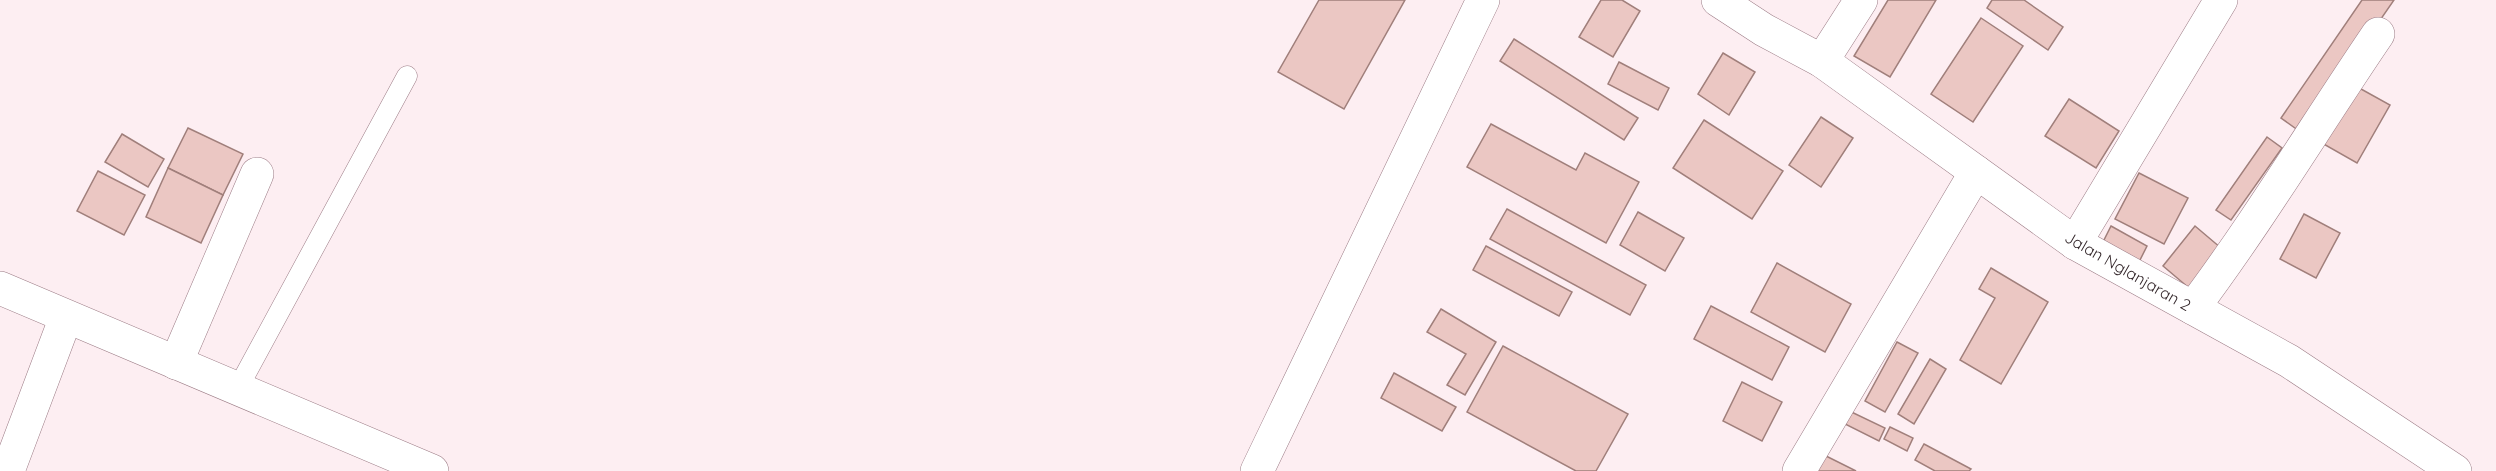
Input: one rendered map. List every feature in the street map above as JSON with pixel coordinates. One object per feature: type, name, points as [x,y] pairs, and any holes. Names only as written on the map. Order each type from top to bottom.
[{"type":"street","points":[[1257,471],[1483,0]]},
{"type":"street","name":"Jalan Nglanjaran 2","points":[[1718,0],[1764,30],[1822,61],[2075,243],[2289,361],[2420,461],[2455,471]]},
{"type":"street","points":[[1822,61],[1861,0]]},
{"type":"street","points":[[2075,243],[2221,0]]},
{"type":"street","points":[[2193,308],[2243,242],[2313,129],[2378,33]]},
{"type":"street","points":[[1798,471],[1976,172]]},
{"type":"street","points":[[176,363],[257,174]]},
{"type":"street","points":[[0,288],[432,471]]},
{"type":"street","points":[[8,471],[66,317]]},
{"type":"lane","points":[[238,388],[407,75]]},
{"type":"building","points":[[1319,0],[1405,0],[1344,109],[1278,72]]},
{"type":"building","points":[[1601,0],[1622,0],[1640,11],[1613,57],[1579,37]]},
{"type":"building","points":[[1888,0],[1936,0],[1890,77],[1854,56]]},
{"type":"building","points":[[1992,0],[2024,0],[2063,27],[2048,50],[1987,8]]},
{"type":"building","points":[[2362,0],[2394,0],[2302,133],[2281,118]]},
{"type":"building","points":[[1981,18],[2023,46],[1973,122],[1931,94]]},
{"type":"building","points":[[1514,39],[1638,118],[1624,140],[1500,61]]},
{"type":"building","points":[[1723,53],[1755,72],[1729,115],[1698,94]]},
{"type":"building","points":[[1619,62],[1669,88],[1658,110],[1608,84]]},
{"type":"building","points":[[2352,84],[2390,105],[2357,163],[2320,142]]},
{"type":"building","points":[[2069,99],[2119,131],[2096,168],[2045,136]]},
{"type":"building","points":[[1821,117],[1853,138],[1821,187],[1789,165]]},
{"type":"building","points":[[1704,120],[1783,171],[1752,219],[1673,168]]},
{"type":"building","points":[[1491,124],[1576,170],[1585,153],[1639,182],[1606,243],[1467,167]]},
{"type":"building","points":[[188,128],[243,154],[223,195],[168,168]]},
{"type":"building","points":[[122,134],[164,159],[148,187],[105,162]]},
{"type":"building","points":[[2267,137],[2282,148],[2231,220],[2216,210]]},
{"type":"building","points":[[168,168],[223,195],[201,243],[146,217]]},
{"type":"building","points":[[98,171],[145,195],[124,235],[77,211]]},
{"type":"building","points":[[2139,173],[2188,198],[2164,244],[2115,219]]},
{"type":"building","points":[[1507,209],[1646,285],[1630,315],[1490,239]]},
{"type":"building","points":[[1638,212],[1684,238],[1665,271],[1620,245]]},
{"type":"building","points":[[2304,214],[2340,233],[2316,278],[2280,259]]},
{"type":"building","points":[[2111,226],[2147,246],[2137,266],[2101,246]]},
{"type":"building","points":[[2195,226],[2221,248],[2189,288],[2163,266]]},
{"type":"building","points":[[1486,246],[1572,292],[1559,316],[1473,270]]},
{"type":"building","points":[[1777,263],[1851,304],[1825,352],[1751,312]]},
{"type":"building","points":[[1991,268],[2048,302],[2001,384],[1960,360],[1995,298],[1979,289]]},
{"type":"building","points":[[1711,306],[1789,347],[1772,380],[1694,339]]},
{"type":"building","points":[[1441,309],[1496,342],[1465,395],[1447,385],[1466,354],[1427,332]]},
{"type":"building","points":[[1897,342],[1918,353],[1885,412],[1865,401]]},
{"type":"building","points":[[1503,346],[1628,414],[1596,471],[1576,471],[1467,412]]},
{"type":"building","points":[[1930,359],[1946,369],[1914,424],[1898,414]]},
{"type":"building","points":[[1394,373],[1456,407],[1442,431],[1381,398]]},
{"type":"building","points":[[1742,382],[1782,402],[1762,441],[1723,421]]},
{"type":"building","points":[[1841,407],[1885,428],[1879,441],[1835,419]]},
{"type":"building","points":[[1890,427],[1913,438],[1907,451],[1884,439]]},
{"type":"building","points":[[1924,444],[1971,469],[1969,471],[1935,471],[1915,460]]},
{"type":"building","points":[[1816,451],[1856,471],[1806,471]]}]
